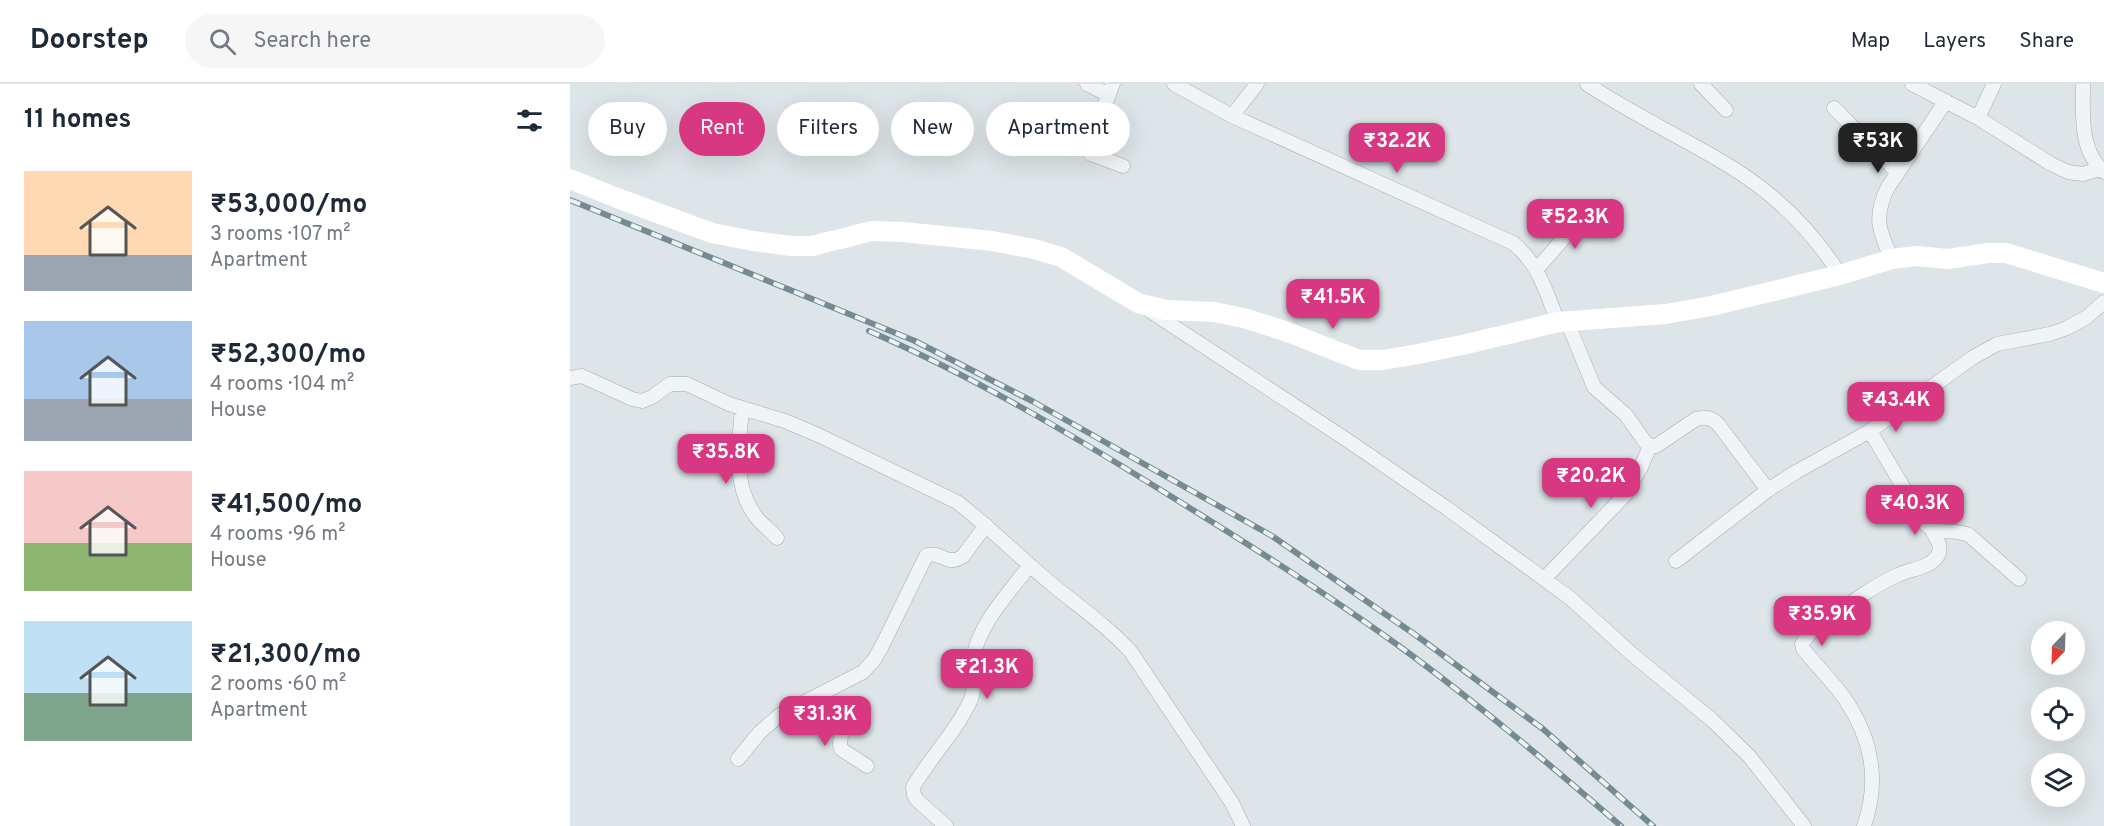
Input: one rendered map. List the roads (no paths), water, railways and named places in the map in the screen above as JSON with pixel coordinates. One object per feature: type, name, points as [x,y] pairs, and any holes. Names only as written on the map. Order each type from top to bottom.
[{"type":"main road","points":[[570,179],[712,233],[753,241],[812,246],[872,231],[992,241],[1034,249],[1060,257],[1138,303],[1166,310],[1214,312],[1244,318],[1359,360],[1383,360],[1563,321],[1666,314],[1710,306],[1840,275],[1892,259],[1916,256],[1948,259],[1988,253],[2006,254],[2104,283]]},
{"type":"street","points":[[1087,84],[1111,90],[1087,150],[1091,154],[1123,166]]},
{"type":"street","points":[[1174,84],[1232,116],[1513,243],[1527,254],[1537,269],[1594,387],[1626,416],[1650,446]]},
{"type":"street","points":[[1232,116],[1257,84]]},
{"type":"street","points":[[1587,84],[1728,165],[1766,193],[1802,223],[1824,249],[1840,275]]},
{"type":"street","points":[[1701,84],[1726,110]]},
{"type":"street","points":[[1912,84],[1978,118],[2024,149],[2068,172],[2083,174],[2102,171],[2087,145],[2082,126],[2087,86]]},
{"type":"street","points":[[1978,118],[1994,84]]},
{"type":"street","points":[[1892,259],[1881,235],[1878,219],[1881,201],[1946,101]]},
{"type":"street","points":[[1834,108],[1898,173]]},
{"type":"street","points":[[1537,269],[1589,209]]},
{"type":"street","points":[[1676,561],[1768,490],[1870,430],[1972,358],[1997,344],[2050,334],[2067,328],[2087,317],[2104,302]]},
{"type":"street","points":[[1138,303],[1347,440],[1544,579],[1712,720],[1749,756],[1804,826]]},
{"type":"street","points":[[570,378],[582,376],[632,399],[642,401],[670,384],[687,384],[742,409],[785,421],[957,502],[1113,632],[1131,652],[1232,803],[1243,826]]},
{"type":"street","points":[[742,409],[738,452],[745,497],[756,517],[777,538]]},
{"type":"street","points":[[1650,446],[1661,443],[1696,418],[1711,418],[1768,490]]},
{"type":"street","points":[[1870,430],[1925,524],[1938,532],[1960,531],[1969,535],[2019,579]]},
{"type":"street","points":[[1544,579],[1625,495],[1650,446]]},
{"type":"street","points":[[738,759],[760,732],[780,715],[863,672],[874,660],[926,556],[934,554],[946,559],[958,559],[963,556],[986,525]]},
{"type":"street","points":[[1864,826],[1870,810],[1874,779],[1868,749],[1858,722],[1844,698],[1803,649],[1802,644],[1809,634],[1872,590],[1897,575],[1928,565],[1936,558],[1939,552],[1939,542],[1931,529]]},
{"type":"street","points":[[946,826],[917,800],[913,787],[956,726],[972,697],[973,657],[988,622],[1030,565]]},
{"type":"street","points":[[817,696],[843,711],[840,745],[842,749],[867,766]]},
{"type":"railway","points":[[570,200],[915,341],[1032,401],[1272,536],[1417,636],[1543,729],[1653,826]]},
{"type":"railway","points":[[869,331],[983,386],[1056,427],[1312,586],[1399,646],[1456,689],[1621,826]]}]
